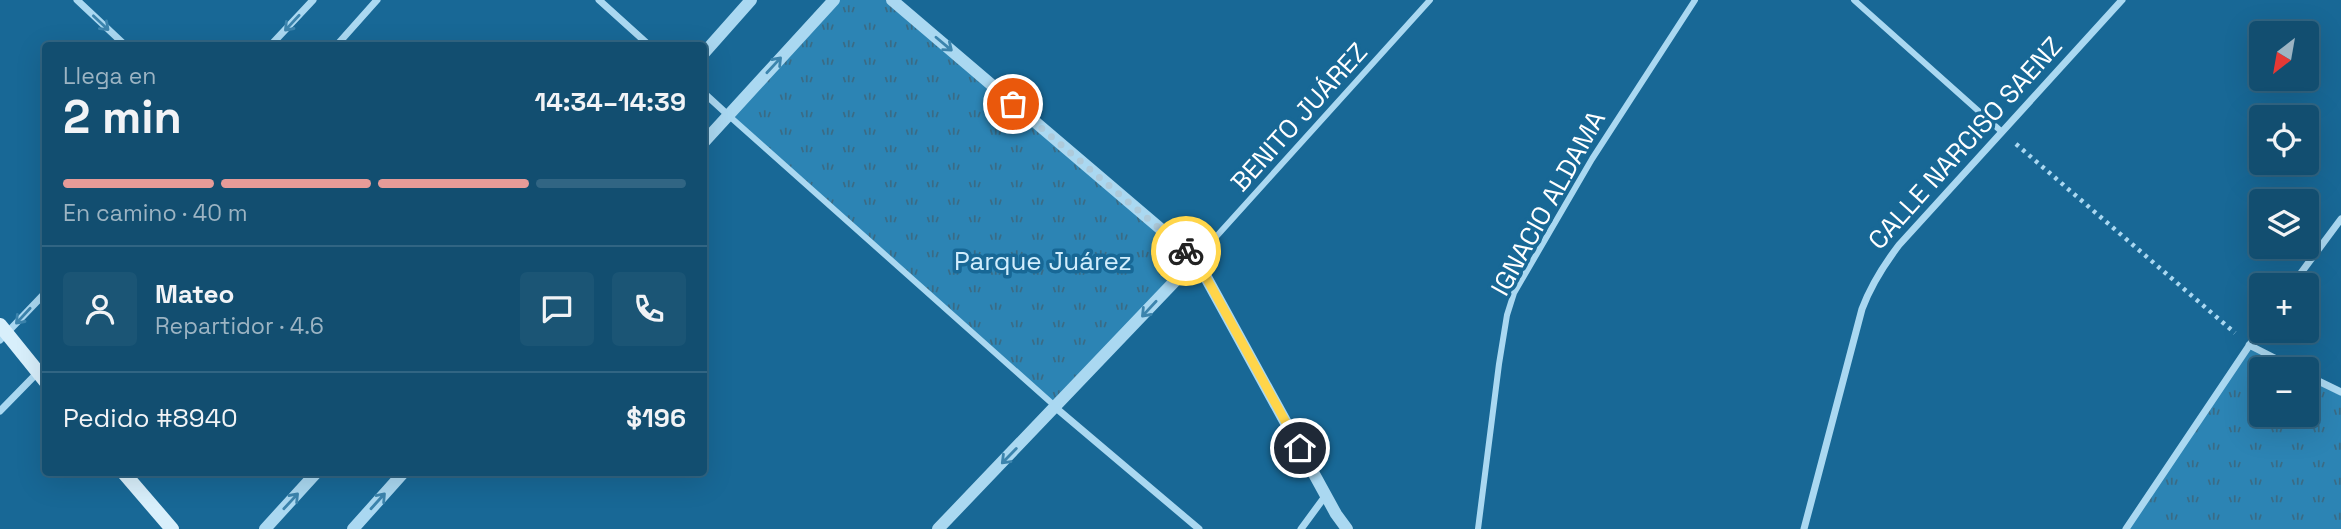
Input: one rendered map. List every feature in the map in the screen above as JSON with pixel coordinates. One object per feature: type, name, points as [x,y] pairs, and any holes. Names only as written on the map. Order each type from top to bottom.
[{"type":"main road","points":[[2,333],[42,372]]},
{"type":"main road","points":[[126,476],[172,529]]},
{"type":"street","points":[[77,0],[122,42]]},
{"type":"street","points":[[275,42],[313,0]]},
{"type":"street","points":[[340,42],[377,0]]},
{"type":"street","points":[[599,0],[646,42]]},
{"type":"street","points":[[707,50],[751,0]]},
{"type":"street","points":[[707,139],[834,0]]},
{"type":"street","points":[[892,0],[1196,259],[1326,495],[1348,529]]},
{"type":"street","name":"BENITO JUÁREZ","points":[[1196,259],[1430,0]]},
{"type":"street","name":"IGNACIO ALDAMA","points":[[1478,529],[1499,364],[1507,315],[1514,293],[1598,149],[1695,0]]},
{"type":"street","points":[[1854,0],[2002,132]]},
{"type":"street","name":"CALLE NARCISO SAENZ","points":[[1804,529],[1870,288],[1899,245],[2122,0]]},
{"type":"street","points":[[707,96],[1056,408],[1199,529]]},
{"type":"street","points":[[2301,273],[2341,219]]},
{"type":"street","points":[[938,529],[1196,259]]},
{"type":"street","points":[[2,333],[42,296]]},
{"type":"street","points":[[2126,529],[2249,345],[2272,357]]},
{"type":"street","points":[[0,411],[42,374]]},
{"type":"street","points":[[2319,381],[2341,392]]},
{"type":"street","points":[[265,529],[313,476]]},
{"type":"street","points":[[353,529],[400,476]]},
{"type":"street","points":[[1301,529],[1326,495]]},
{"type":"path","points":[[2002,132],[2249,345]]},
{"type":"green space","name":"Parque Juárez","points":[[834,0],[892,0],[1196,259],[1056,408],[728,115]]},
{"type":"green space","points":[[2249,345],[2272,357],[2249,357],[2249,427],[2319,427],[2319,381],[2341,392],[2341,529],[2126,529]]},
{"type":"way so far","points":[[1013,104],[1186,251]]},
{"type":"route","points":[[1186,251],[1196,259],[1300,448]]}]
